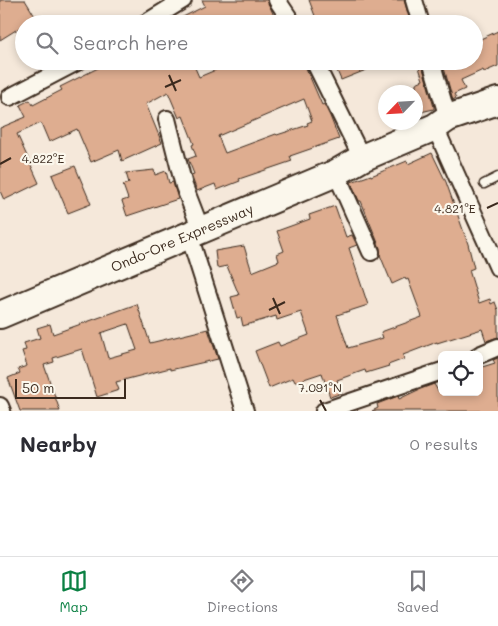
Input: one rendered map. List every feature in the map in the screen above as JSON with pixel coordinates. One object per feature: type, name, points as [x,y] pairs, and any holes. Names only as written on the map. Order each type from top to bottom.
[{"type":"main road","name":"Ondo-Ore Expressway","points":[[0,315],[336,173],[362,158],[441,123],[498,101]]},
{"type":"street","points":[[277,0],[287,15]]},
{"type":"street","points":[[414,0],[418,15]]},
{"type":"street","points":[[157,15],[176,2]]},
{"type":"street","points":[[10,97],[62,70]]},
{"type":"street","points":[[318,70],[362,158]]},
{"type":"street","points":[[433,70],[441,123],[498,268]]},
{"type":"street","points":[[167,118],[195,232],[245,411]]},
{"type":"street","points":[[336,173],[371,252]]},
{"type":"street","points":[[483,353],[498,347]]},
{"type":"street","points":[[324,411],[438,372]]},
{"type":"street","points":[[0,406],[2,411]]},
{"type":"lane","points":[[484,184],[498,178]]},
{"type":"building","points":[[0,0],[25,0],[34,15],[15,15],[15,31],[0,40]]},
{"type":"building","points":[[202,0],[267,0],[274,15],[187,15],[205,6]]},
{"type":"building","points":[[309,0],[404,0],[408,15],[315,15]]},
{"type":"building","points":[[498,31],[498,66],[484,72],[483,70],[483,38]]},
{"type":"building","points":[[94,70],[196,70],[199,77],[216,70],[307,70],[322,105],[324,104],[330,116],[339,139],[290,156],[292,161],[239,179],[240,181],[217,190],[215,184],[197,191],[191,175],[194,174],[188,159],[196,156],[192,145],[194,144],[183,116],[179,118],[168,92],[146,104],[162,143],[122,161],[119,150],[91,162],[77,129],[49,142],[41,123],[17,134],[39,183],[4,200],[0,191],[0,128],[26,117],[20,105],[30,100],[33,105],[62,90],[60,87]],"holes":[[[304,99],[312,121],[307,123],[308,125],[276,134],[225,153],[218,136]]]},
{"type":"building","points":[[337,70],[366,70],[341,80]]},
{"type":"building","points":[[420,70],[424,70],[434,109],[423,111],[423,85],[416,85],[416,83],[423,80]]},
{"type":"building","points":[[445,70],[483,70],[461,80],[465,89],[454,94],[456,98],[453,100]]},
{"type":"building","points":[[432,153],[446,182],[468,244],[474,268],[469,270],[479,303],[490,299],[491,304],[495,302],[498,310],[498,337],[486,341],[482,329],[437,342],[403,355],[404,359],[389,366],[366,373],[365,370],[337,380],[342,393],[330,397],[322,373],[295,382],[293,378],[269,388],[255,351],[278,342],[280,346],[309,335],[301,312],[277,320],[276,316],[243,326],[241,317],[237,318],[231,297],[239,295],[227,266],[217,268],[215,251],[244,246],[252,272],[279,261],[277,254],[284,251],[277,231],[310,219],[309,215],[335,206],[346,237],[352,235],[357,245],[349,248],[368,305],[337,315],[348,348],[383,338],[381,332],[422,317],[408,279],[406,280],[405,278],[392,284],[380,255],[380,248],[361,201],[359,201],[351,182],[407,161],[408,164]]},
{"type":"building","points":[[75,166],[91,204],[68,213],[52,175]]},
{"type":"building","points":[[154,170],[155,175],[166,171],[169,183],[173,182],[178,199],[127,216],[122,201],[128,199],[123,185],[129,183],[126,173]]},
{"type":"building","points":[[137,304],[150,343],[208,329],[218,359],[170,370],[170,368],[116,382],[119,390],[97,397],[82,349],[53,358],[54,362],[44,365],[60,411],[20,411],[8,378],[20,373],[18,369],[27,366],[22,351],[26,350],[24,343],[40,338],[37,328],[50,324],[53,334]],"holes":[[[128,324],[137,350],[108,358],[101,333]]]},
{"type":"building","points":[[498,358],[498,411],[372,411],[378,408],[377,404],[398,396],[399,399],[434,384],[438,391],[438,396],[483,396],[483,367],[495,363],[493,360]]}]
